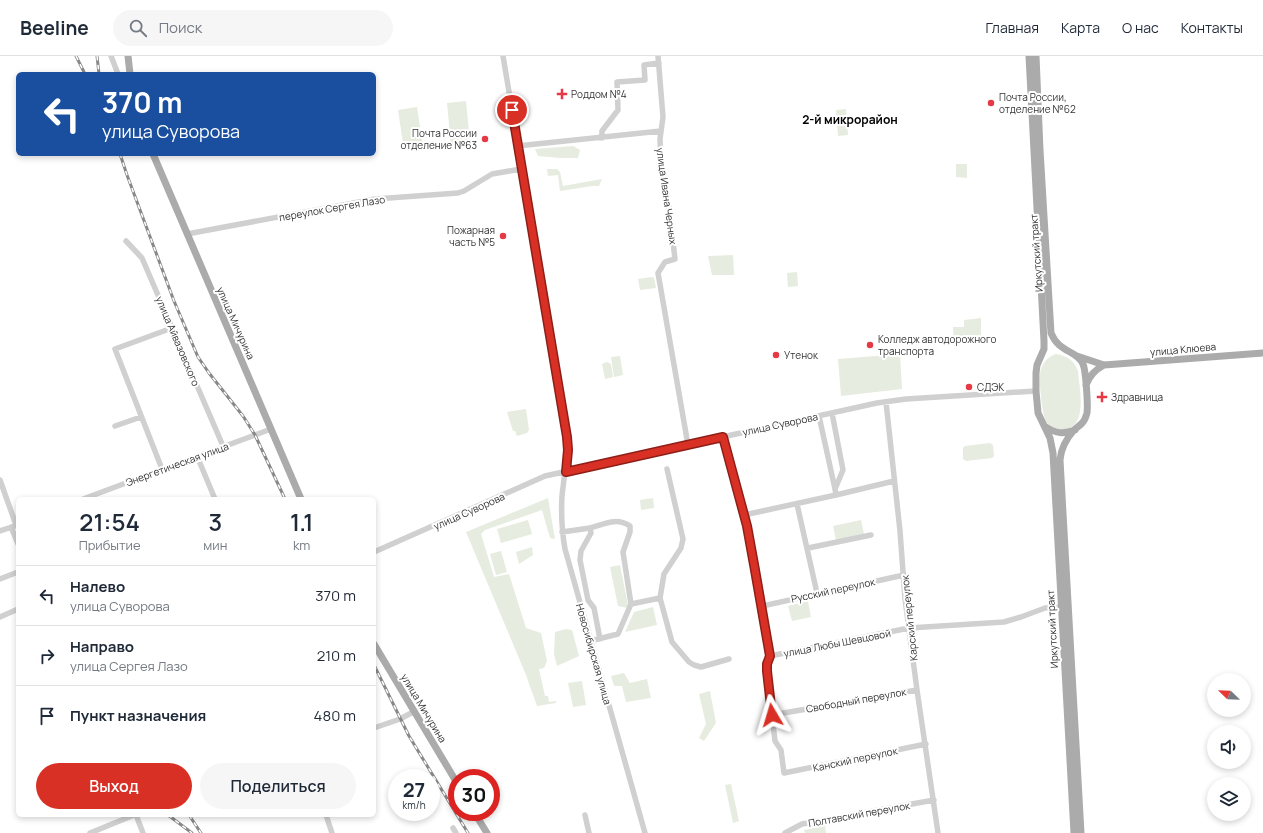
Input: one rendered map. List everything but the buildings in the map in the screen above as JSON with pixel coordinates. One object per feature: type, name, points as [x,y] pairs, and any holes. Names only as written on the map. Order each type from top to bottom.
[{"type":"main road","points":[[128,56],[130,72]]},
{"type":"main road","name":"Иркутский тракт","points":[[1029,56],[1044,341],[1044,349],[1037,365],[1036,391],[1038,413],[1050,438],[1052,447],[1081,833]]},
{"type":"main road","name":"Иркутский тракт","points":[[1036,56],[1051,333],[1058,345],[1081,360],[1084,367],[1086,387],[1087,414],[1083,422],[1065,443],[1061,451],[1060,460],[1074,833]]},
{"type":"main road","name":"улица Мичурина","points":[[154,156],[300,497]]},
{"type":"main road","name":"улица Клюева","points":[[1077,356],[1104,365],[1263,353]]},
{"type":"main road","points":[[1086,387],[1091,375],[1104,365]]},
{"type":"main road","points":[[1044,426],[1059,433],[1067,433],[1075,430]]},
{"type":"main road","name":"улица Мичурина","points":[[376,647],[449,769]]},
{"type":"main road","points":[[480,821],[487,833]]},
{"type":"street","points":[[111,56],[117,72]]},
{"type":"street","name":"Новосибирская улица","points":[[502,56],[567,437],[568,450],[562,498],[562,532],[565,549],[645,833]]},
{"type":"street","name":"улица Ивана Черных","points":[[658,56],[664,117],[660,139],[661,166],[669,208],[675,259],[665,262],[658,273],[688,445]]},
{"type":"street","points":[[602,138],[602,131],[618,110],[617,82],[645,80],[644,65],[659,63]]},
{"type":"street","points":[[517,146],[662,132]]},
{"type":"street","name":"переулок Сергея Лазо","points":[[187,234],[375,199],[458,193],[492,174],[521,169]]},
{"type":"street","name":"улица Айвазовского","points":[[126,241],[142,258],[223,446]]},
{"type":"street","points":[[162,469],[115,349],[172,328]]},
{"type":"street","name":"улица Суворова","points":[[376,551],[545,476],[886,402],[1036,391]]},
{"type":"street","name":"Карский переулок","points":[[886,402],[904,575],[905,599],[938,833]]},
{"type":"street","points":[[832,413],[843,470],[835,492]]},
{"type":"street","points":[[819,416],[835,492]]},
{"type":"street","points":[[115,426],[141,417]]},
{"type":"street","name":"Энергетическая улица","points":[[88,497],[271,429]]},
{"type":"street","points":[[723,437],[744,515],[762,606],[770,656],[767,664],[767,671],[772,715]]},
{"type":"street","points":[[197,456],[213,497]]},
{"type":"street","points":[[667,469],[683,539],[681,548],[664,574],[660,598],[672,642],[689,662],[701,667],[729,659]]},
{"type":"street","points":[[0,480],[15,526],[0,531]]},
{"type":"street","points":[[744,515],[797,504],[835,492],[894,481]]},
{"type":"street","points":[[797,504],[817,593]]},
{"type":"street","points":[[562,532],[622,521],[630,526],[630,532],[623,552],[631,604],[618,634],[590,641]]},
{"type":"street","points":[[590,528],[591,533],[581,552],[580,560],[588,600],[594,608],[600,639]]},
{"type":"street","points":[[808,548],[871,535]]},
{"type":"street","points":[[0,579],[16,573]]},
{"type":"street","name":"Русский переулок","points":[[762,606],[904,575]]},
{"type":"street","points":[[631,604],[660,598]]},
{"type":"street","name":"улица Любы Шевцовой","points":[[770,656],[909,628],[1004,622],[1021,618],[1045,608],[1065,607]]},
{"type":"street","points":[[0,616],[16,610]]},
{"type":"street","name":"Свободный переулок","points":[[772,715],[917,690]]},
{"type":"street","points":[[376,727],[400,719],[415,710]]},
{"type":"street","name":"Канский переулок","points":[[772,715],[775,741],[781,750],[784,774],[926,744]]},
{"type":"street","name":"Полтавский переулок","points":[[785,833],[802,824],[934,800]]},
{"type":"street","points":[[585,815],[589,833]]},
{"type":"street","points":[[90,833],[130,817]]},
{"type":"street","points":[[136,817],[143,833]]},
{"type":"street","points":[[327,817],[332,833]]},
{"type":"shaded area","points":[[466,101],[470,143],[451,145],[447,103]]},
{"type":"shaded area","points":[[417,107],[423,147],[404,150],[398,110]]},
{"type":"shaded area","points":[[846,109],[848,135],[838,136],[836,110]]},
{"type":"shaded area","points":[[573,146],[580,150],[578,158],[538,156],[535,149]]},
{"type":"shaded area","points":[[956,164],[967,164],[967,178],[956,177]]},
{"type":"shaded area","points":[[547,169],[557,169],[560,172],[563,186],[602,179],[599,186],[560,191],[558,175],[548,176]]},
{"type":"shaded area","points":[[733,255],[734,275],[712,275],[708,256]]},
{"type":"shaded area","points":[[797,272],[798,286],[788,287],[787,273]]},
{"type":"shaded area","points":[[654,278],[656,288],[640,290],[638,279]]},
{"type":"shaded area","points":[[981,318],[981,340],[954,341],[953,327],[964,327],[964,320]]},
{"type":"shaded area","points":[[900,354],[902,389],[841,396],[838,359]]},
{"type":"shaded area","points":[[1056,354],[1070,359],[1076,367],[1078,371],[1081,396],[1081,406],[1076,422],[1071,427],[1061,429],[1056,429],[1050,426],[1045,419],[1042,407],[1040,384],[1040,373],[1045,361]]},
{"type":"shaded area","points":[[620,356],[623,375],[614,377],[611,357]]},
{"type":"shaded area","points":[[607,362],[611,364],[613,377],[605,379],[602,364]]},
{"type":"shaded area","points":[[526,409],[529,430],[527,433],[517,436],[515,431],[513,431],[507,412]]},
{"type":"shaded area","points":[[990,443],[993,445],[994,456],[992,458],[966,461],[963,459],[963,448],[965,446]]},
{"type":"shaded area","points":[[548,498],[555,539],[550,538],[542,510],[485,530],[481,534],[494,577],[509,574],[526,628],[541,633],[547,661],[544,668],[539,669],[545,696],[548,696],[549,702],[556,701],[556,703],[537,706],[526,675],[466,532]]},
{"type":"shaded area","points":[[653,498],[654,508],[641,510],[640,500]]},
{"type":"shaded area","points":[[528,520],[532,534],[501,543],[497,529]]},
{"type":"shaded area","points":[[861,520],[864,534],[836,540],[833,526]]},
{"type":"shaded area","points":[[532,547],[533,555],[519,564],[516,552]]},
{"type":"shaded area","points":[[501,551],[507,572],[496,575],[490,554]]},
{"type":"shaded area","points":[[620,565],[628,608],[618,606],[610,567]]},
{"type":"shaded area","points":[[808,601],[811,617],[792,621],[788,606]]},
{"type":"shaded area","points":[[653,607],[657,625],[625,632],[634,612]]},
{"type":"shaded area","points":[[566,629],[572,630],[579,656],[557,666],[554,654],[555,632]]},
{"type":"shaded area","points":[[624,673],[630,683],[647,679],[651,698],[626,702],[622,686],[614,686],[611,676]]},
{"type":"shaded area","points":[[582,681],[586,705],[573,707],[568,683]]},
{"type":"shaded area","points":[[710,691],[716,723],[704,741],[699,738],[706,724],[699,694]]},
{"type":"shaded area","points":[[731,784],[739,821],[733,823],[725,785]]},
{"type":"shaded area","points":[[825,826],[826,833],[805,833],[804,830]]},
{"type":"railway","points":[[76,56],[84,72]]},
{"type":"railway","points":[[97,56],[99,72]]},
{"type":"railway","points":[[121,156],[174,301],[198,357],[243,416],[255,435],[284,497]]},
{"type":"railway","points":[[376,669],[409,736],[468,833]]},
{"type":"railway","points":[[171,817],[192,833]]},
{"type":"railway","points":[[190,817],[201,833]]},
{"type":"place","name":"Роддом №4","points":[[562,94]]},
{"type":"place","name":"Почта России, отделение №62","points":[[991,103]]},
{"type":"place","name":"Почта России отделение №63","points":[[485,139]]},
{"type":"place","name":"Пожарная часть №5","points":[[503,236]]},
{"type":"place","name":"Колледж автодорожного транспорта","points":[[870,345]]},
{"type":"place","name":"Утенок","points":[[776,355]]},
{"type":"place","name":"СДЭК","points":[[969,387]]},
{"type":"place","name":"Здравница","points":[[1102,397]]},
{"type":"district","name":"2-й микрорайон","points":[[850,119]]},
{"type":"route","points":[[512,110],[567,437],[568,450],[566,472],[723,437],[747,526],[762,606],[770,656],[767,664],[767,671],[772,715]]}]
